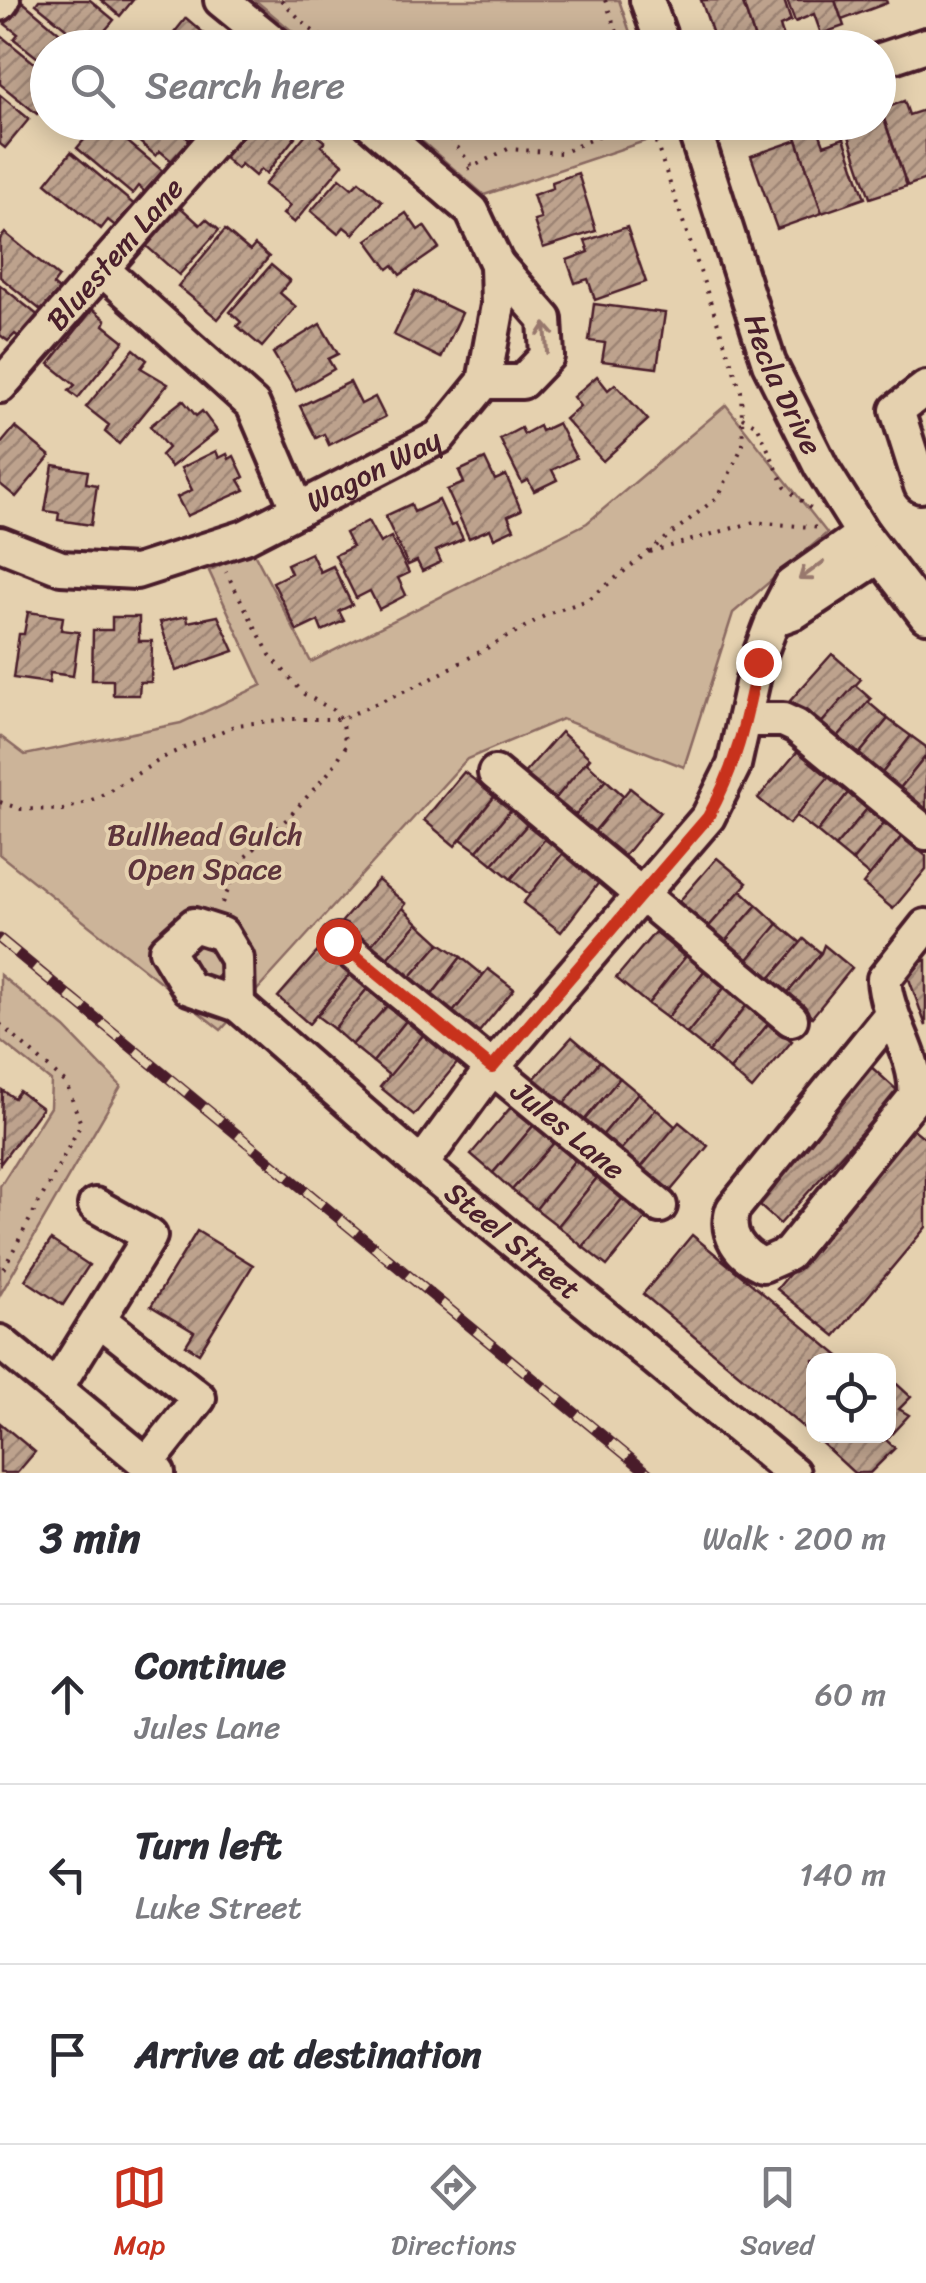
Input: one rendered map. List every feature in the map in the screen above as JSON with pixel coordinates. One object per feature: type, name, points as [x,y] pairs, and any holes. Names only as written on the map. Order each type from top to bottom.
[{"type":"street","points":[[221,0],[258,30]]},
{"type":"street","points":[[647,0],[658,30]]},
{"type":"street","points":[[896,55],[926,45]]},
{"type":"street","name":"Bluestem Lane","points":[[0,386],[214,140]]},
{"type":"street","name":"Wagon Way","points":[[0,544],[61,568],[136,572],[244,537],[440,436],[484,382],[498,305],[497,264],[472,211],[390,140]]},
{"type":"street","name":"Hecla Drive","points":[[699,140],[770,363],[821,467],[870,546],[926,616]]},
{"type":"street","points":[[484,382],[522,382],[547,356],[545,319],[497,264]]},
{"type":"street","points":[[102,269],[253,406],[298,510]]},
{"type":"street","points":[[926,388],[898,410],[921,486],[926,484]]},
{"type":"street","points":[[422,1166],[492,1068],[708,817],[734,765],[772,620],[795,612],[870,546]]},
{"type":"street","points":[[746,720],[783,720],[796,726],[926,834]]},
{"type":"street","points":[[494,773],[791,1019]]},
{"type":"street","points":[[194,925],[211,930],[222,934],[237,959],[238,1005],[188,988],[166,950],[194,925]]},
{"type":"street","points":[[892,1013],[733,1208],[732,1234],[739,1249],[752,1260],[763,1265],[788,1254],[916,1098],[913,1075],[884,979],[926,926]]},
{"type":"street","name":"Jules Lane","points":[[338,941],[660,1206]]},
{"type":"street","name":"Steel Street","points":[[238,1005],[422,1166],[793,1473]]},
{"type":"street","points":[[56,1388],[150,1236],[95,1205]]},
{"type":"street","points":[[0,1342],[152,1468],[199,1398],[100,1320]]},
{"type":"path","points":[[281,0],[312,30]]},
{"type":"path","points":[[606,0],[617,30]]},
{"type":"path","points":[[452,140],[472,166],[508,150],[561,154],[591,140]]},
{"type":"path","points":[[0,802],[20,809],[62,810],[97,798],[168,755],[236,724],[341,719],[432,679],[550,612],[588,600],[719,496],[743,445],[741,391],[655,140]]},
{"type":"path","points":[[646,553],[754,522],[833,529],[785,487],[757,426],[742,417]]},
{"type":"path","points":[[211,930],[243,859],[288,818],[331,770],[346,746],[341,719],[304,694],[270,655],[213,548]]},
{"type":"path","points":[[0,1024],[66,1083],[81,1124],[0,1276]]},
{"type":"green space","points":[[255,0],[619,0],[629,30],[291,30]]},
{"type":"green space","points":[[421,140],[648,140],[484,195]]},
{"type":"green space","name":"Bullhead Gulch Open Space","points":[[726,405],[827,533],[733,613],[684,767],[562,719],[467,759],[221,1030],[0,855],[0,736],[25,755],[181,723],[262,685],[209,571],[252,549],[311,662],[587,523]]},
{"type":"green space","points":[[0,975],[65,1028],[121,1086],[0,1295],[0,1186],[50,1107],[51,1081],[0,1040]]},
{"type":"building","points":[[39,0],[90,0],[114,20],[105,30],[68,30],[36,4]]},
{"type":"building","points":[[101,0],[133,0],[120,16]]},
{"type":"building","points":[[701,0],[742,0],[752,30],[711,30]]},
{"type":"building","points":[[742,0],[784,0],[791,21],[780,26],[781,30],[752,30]]},
{"type":"building","points":[[787,0],[835,0],[844,26],[820,30],[814,14],[795,22]]},
{"type":"building","points":[[835,0],[886,0],[887,3],[842,20]]},
{"type":"building","points":[[23,2],[56,30],[30,30],[30,52],[14,39],[18,34],[5,24]]},
{"type":"building","points":[[186,18],[200,30],[176,30]]},
{"type":"building","points":[[0,35],[30,59],[30,108],[0,84]]},
{"type":"building","points":[[0,95],[29,119],[5,148],[0,144]]},
{"type":"building","points":[[904,101],[909,115],[924,110],[926,117],[926,179],[907,186],[891,140],[896,140],[896,104]]},
{"type":"building","points":[[84,140],[126,140],[165,173],[147,194],[138,186],[132,194],[77,148]]},
{"type":"building","points":[[137,140],[191,141],[173,162],[160,151],[156,156]]},
{"type":"building","points":[[233,140],[293,140],[266,174],[261,169],[255,176],[241,164],[237,169],[221,155]]},
{"type":"building","points":[[301,140],[323,140],[321,146],[343,164],[294,223],[283,214],[290,206],[264,185]]},
{"type":"building","points":[[797,140],[822,140],[824,145],[845,140],[865,198],[822,213]]},
{"type":"building","points":[[797,140],[822,213],[777,229],[751,156]]},
{"type":"building","points":[[850,140],[891,140],[907,186],[870,198]]},
{"type":"building","points":[[71,152],[137,207],[119,229],[108,220],[101,229],[46,183]]},
{"type":"building","points":[[578,173],[596,231],[543,248],[534,221],[541,219],[533,195],[553,188],[552,182]]},
{"type":"building","points":[[340,178],[352,188],[359,181],[382,201],[353,234],[344,227],[338,234],[311,211]]},
{"type":"building","points":[[178,205],[200,225],[206,219],[219,230],[179,275],[144,244]]},
{"type":"building","points":[[406,213],[418,230],[424,226],[439,248],[400,275],[393,265],[388,269],[367,240]]},
{"type":"building","points":[[627,227],[646,282],[595,300],[588,279],[575,283],[567,260],[589,252],[585,241]]},
{"type":"building","points":[[225,230],[250,251],[255,245],[269,257],[218,319],[178,286]]},
{"type":"building","points":[[5,233],[59,277],[53,285],[65,295],[48,316],[0,277],[0,239]]},
{"type":"building","points":[[271,265],[290,281],[280,293],[296,307],[262,347],[237,326],[241,322],[230,312]]},
{"type":"building","points":[[0,285],[45,321],[27,344],[15,334],[8,341],[0,335]]},
{"type":"building","points":[[415,291],[462,313],[441,358],[394,335]]},
{"type":"building","points":[[594,304],[665,313],[657,368],[602,361],[605,343],[589,341]]},
{"type":"building","points":[[93,309],[106,320],[104,325],[124,341],[78,398],[69,391],[75,385],[49,364]]},
{"type":"building","points":[[320,324],[338,354],[328,359],[334,369],[296,391],[273,353]]},
{"type":"building","points":[[134,349],[147,360],[141,368],[168,384],[119,444],[105,432],[109,425],[86,407]]},
{"type":"building","points":[[597,376],[608,390],[615,384],[648,420],[603,461],[565,419],[580,406],[573,397]]},
{"type":"building","points":[[350,382],[361,404],[375,397],[385,417],[329,445],[324,434],[316,438],[300,406]]},
{"type":"building","points":[[183,400],[196,416],[202,411],[217,431],[171,467],[161,455],[168,448],[150,426]]},
{"type":"building","points":[[558,423],[576,458],[552,470],[557,480],[534,491],[528,480],[522,483],[500,439],[521,428],[524,434]]},
{"type":"building","points":[[15,427],[50,456],[16,497],[0,484],[0,445]]},
{"type":"building","points":[[216,451],[219,458],[234,456],[244,477],[239,480],[245,490],[187,516],[177,497],[192,490],[181,468]]},
{"type":"building","points":[[485,459],[495,480],[506,475],[521,510],[508,516],[514,529],[494,538],[490,529],[469,538],[447,490],[464,483],[459,471]]},
{"type":"building","points":[[53,465],[88,471],[86,483],[97,485],[91,525],[58,520],[59,513],[45,511]]},
{"type":"building","points":[[439,500],[451,526],[456,524],[463,539],[436,551],[441,562],[422,571],[417,561],[408,565],[385,516],[411,504],[414,512]]},
{"type":"building","points":[[368,521],[380,543],[391,537],[409,573],[398,578],[406,595],[379,609],[370,591],[356,598],[335,555],[352,547],[345,533]]},
{"type":"building","points":[[311,553],[320,572],[333,566],[352,605],[339,611],[344,621],[322,631],[318,621],[297,631],[273,582],[291,573],[287,564]]},
{"type":"building","points":[[28,612],[63,617],[61,630],[79,632],[73,676],[50,673],[49,683],[13,678],[19,634],[24,634]]},
{"type":"building","points":[[187,616],[188,622],[218,616],[234,651],[176,671],[160,622]]},
{"type":"building","points":[[112,617],[139,617],[139,641],[152,641],[151,682],[140,682],[139,695],[113,695],[113,680],[92,680],[93,630],[112,630]]},
{"type":"building","points":[[832,654],[861,679],[819,726],[790,701]]},
{"type":"building","points":[[855,685],[871,699],[835,740],[819,726]]},
{"type":"building","points":[[868,702],[888,719],[856,758],[835,740]]},
{"type":"building","points":[[888,719],[911,736],[879,777],[856,758]]},
{"type":"building","points":[[561,732],[590,758],[551,804],[520,778]]},
{"type":"building","points":[[911,736],[926,747],[926,756],[897,792],[879,777]]},
{"type":"building","points":[[798,751],[829,777],[789,824],[758,798]]},
{"type":"building","points":[[926,756],[926,814],[897,792]]},
{"type":"building","points":[[586,762],[606,780],[571,820],[551,804]]},
{"type":"building","points":[[464,772],[495,796],[455,846],[424,820]]},
{"type":"building","points":[[829,777],[848,793],[817,832],[796,816]]},
{"type":"building","points":[[606,780],[624,796],[590,837],[571,820]]},
{"type":"building","points":[[630,788],[660,812],[620,861],[590,837]]},
{"type":"building","points":[[848,793],[867,809],[835,847],[817,832]]},
{"type":"building","points":[[495,796],[511,810],[477,851],[461,839]]},
{"type":"building","points":[[867,809],[884,823],[852,861],[835,847]]},
{"type":"building","points":[[511,810],[527,825],[493,864],[477,851]]},
{"type":"building","points":[[884,823],[902,836],[870,876],[852,861]]},
{"type":"building","points":[[527,825],[545,839],[511,879],[493,864]]},
{"type":"building","points":[[902,836],[926,856],[926,869],[893,909],[863,884]]},
{"type":"building","points":[[545,839],[563,853],[530,895],[511,879]]},
{"type":"building","points":[[563,853],[600,881],[561,932],[523,903]]},
{"type":"building","points":[[717,858],[747,883],[706,930],[677,904]]},
{"type":"building","points":[[378,880],[406,904],[367,950],[338,926]]},
{"type":"building","points":[[741,890],[757,905],[723,944],[706,930]]},
{"type":"building","points":[[757,905],[778,924],[745,963],[723,944]]},
{"type":"building","points":[[403,908],[418,923],[383,963],[367,950]]},
{"type":"building","points":[[418,923],[440,943],[406,982],[383,963]]},
{"type":"building","points":[[778,924],[801,943],[768,981],[745,963]]},
{"type":"building","points":[[655,932],[685,957],[648,1004],[616,978]]},
{"type":"building","points":[[804,939],[821,953],[786,995],[768,981]]},
{"type":"building","points":[[440,943],[461,957],[428,1000],[406,982]]},
{"type":"building","points":[[824,945],[852,968],[812,1017],[786,995]]},
{"type":"building","points":[[320,949],[350,974],[309,1024],[278,997]]},
{"type":"building","points":[[687,955],[705,970],[667,1018],[648,1004]]},
{"type":"building","points":[[461,957],[483,975],[450,1016],[428,1000]]},
{"type":"building","points":[[926,960],[926,1026],[905,968]]},
{"type":"building","points":[[488,969],[514,989],[475,1037],[450,1016]]},
{"type":"building","points":[[705,970],[725,987],[687,1034],[667,1018]]},
{"type":"building","points":[[350,974],[367,989],[334,1029],[317,1016]]},
{"type":"building","points":[[725,987],[747,1005],[709,1052],[687,1034]]},
{"type":"building","points":[[367,989],[387,1006],[352,1045],[334,1029]]},
{"type":"building","points":[[747,1005],[769,1023],[730,1070],[709,1052]]},
{"type":"building","points":[[387,1006],[406,1021],[373,1062],[352,1045]]},
{"type":"building","points":[[406,1021],[425,1033],[390,1076],[373,1062]]},
{"type":"building","points":[[769,1023],[792,1041],[752,1089],[730,1070]]},
{"type":"building","points":[[425,1033],[459,1061],[414,1115],[380,1087]]},
{"type":"building","points":[[572,1037],[600,1061],[562,1106],[532,1081]]},
{"type":"building","points":[[600,1061],[620,1078],[582,1123],[562,1106]]},
{"type":"building","points":[[868,1064],[898,1091],[780,1224],[750,1197]]},
{"type":"building","points":[[620,1078],[638,1093],[600,1138],[582,1123]]},
{"type":"building","points":[[2,1090],[14,1098],[19,1091],[42,1108],[0,1164]]},
{"type":"building","points":[[638,1093],[656,1109],[618,1153],[600,1138]]},
{"type":"building","points":[[511,1107],[534,1125],[493,1173],[471,1154]]},
{"type":"building","points":[[656,1109],[676,1127],[639,1170],[618,1153]]},
{"type":"building","points":[[679,1122],[708,1146],[668,1194],[639,1170]]},
{"type":"building","points":[[534,1125],[554,1143],[512,1190],[493,1173]]},
{"type":"building","points":[[911,1127],[926,1139],[926,1227],[835,1336],[777,1289]]},
{"type":"building","points":[[554,1143],[575,1160],[536,1209],[512,1190]]},
{"type":"building","points":[[575,1160],[597,1178],[558,1226],[536,1209]]},
{"type":"building","points":[[597,1178],[623,1198],[583,1247],[558,1226]]},
{"type":"building","points":[[623,1198],[647,1217],[607,1266],[583,1247]]},
{"type":"building","points":[[197,1231],[253,1265],[199,1353],[186,1345],[194,1332],[151,1306]]},
{"type":"building","points":[[692,1235],[835,1353],[806,1353],[806,1426],[804,1428],[643,1294]]},
{"type":"building","points":[[51,1240],[89,1265],[63,1305],[25,1280]]},
{"type":"building","points":[[896,1383],[911,1397],[899,1409],[909,1415],[896,1429]]},
{"type":"building","points":[[0,1423],[35,1452],[17,1473],[0,1473]]},
{"type":"building","points":[[822,1443],[889,1443],[895,1448],[870,1473],[854,1473]]},
{"type":"railway","points":[[0,939],[648,1473]]},
{"type":"route","points":[[338,941],[492,1068],[708,817],[734,765],[758,662]]}]
